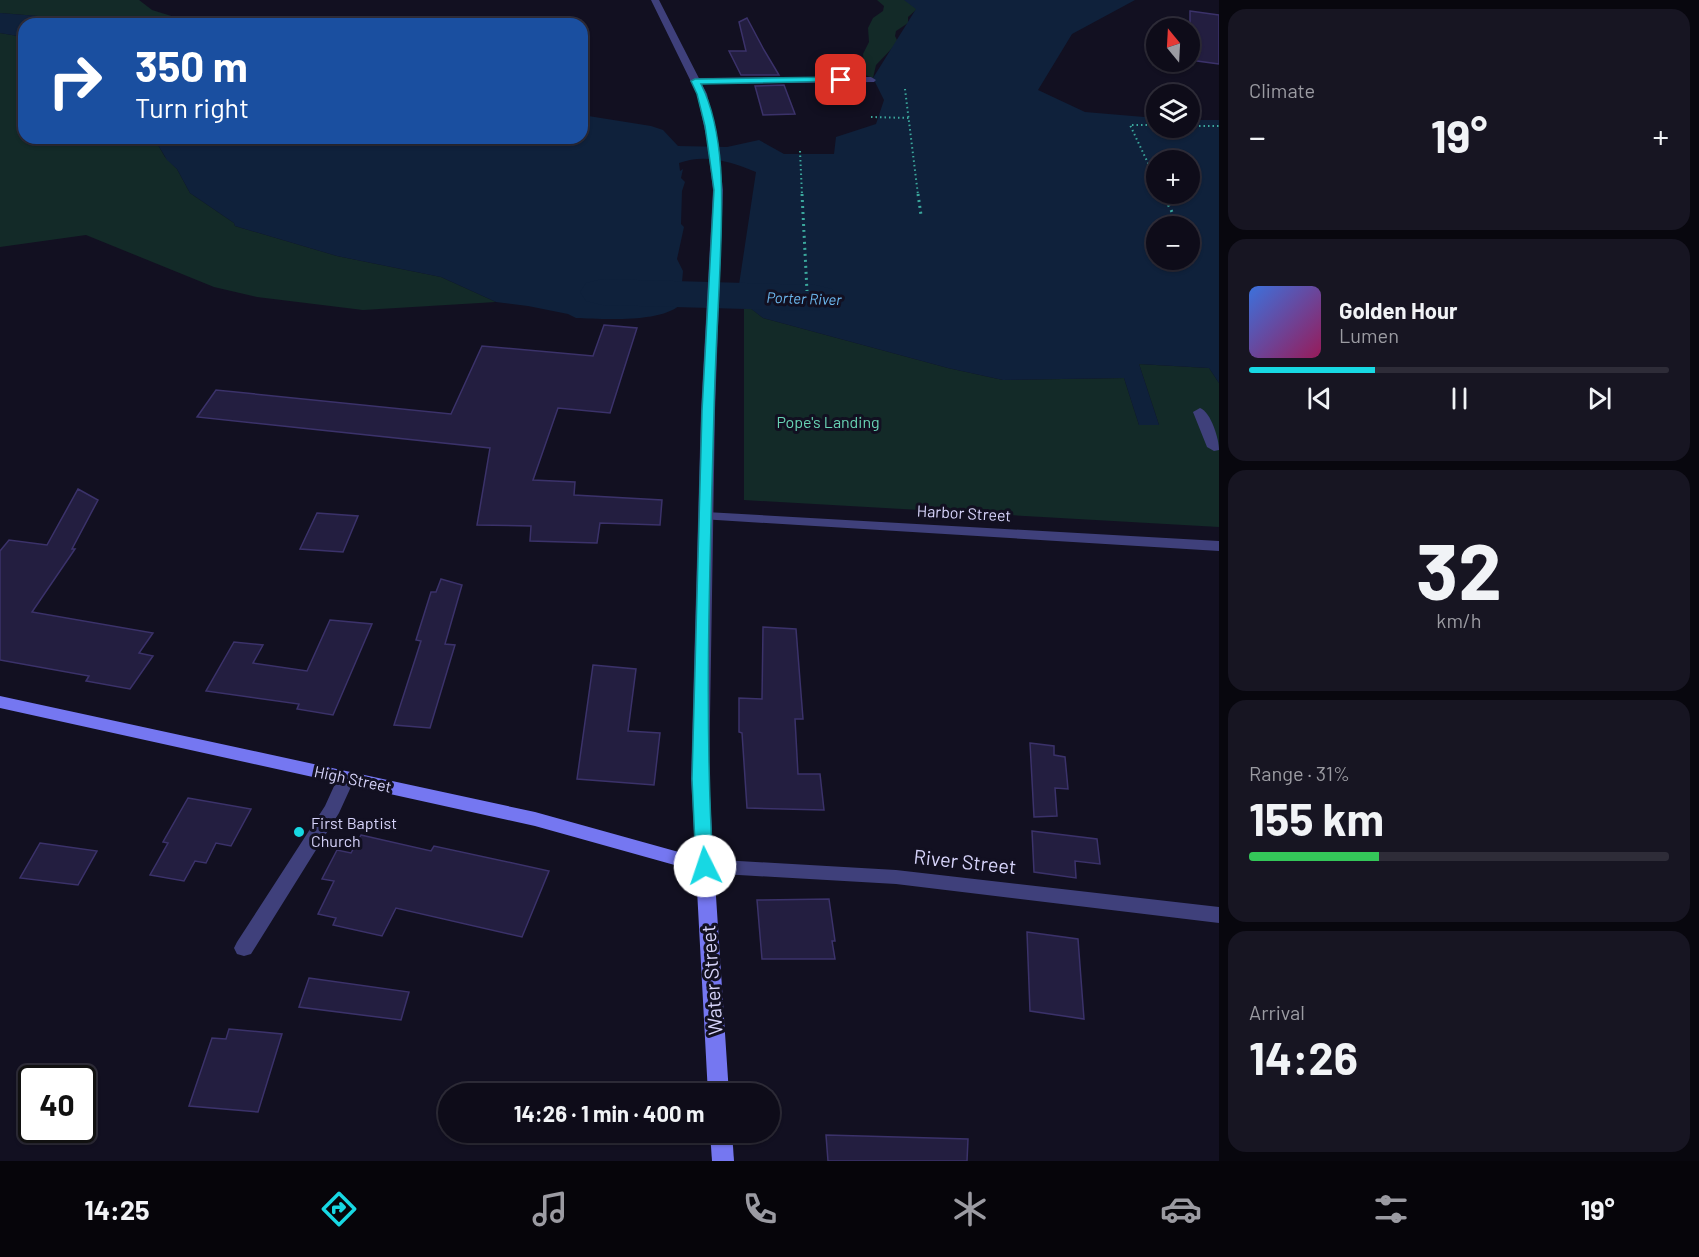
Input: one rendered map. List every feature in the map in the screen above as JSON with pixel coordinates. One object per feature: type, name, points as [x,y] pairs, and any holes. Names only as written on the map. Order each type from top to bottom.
[{"type":"main road","name":"High Street","points":[[0,702],[535,819],[705,866]]},
{"type":"main road","name":"Water Street","points":[[705,866],[718,1083]]},
{"type":"main road","points":[[722,1143],[723,1161]]},
{"type":"street","points":[[655,0],[702,94],[712,140],[718,190],[711,333],[700,779],[705,866]]},
{"type":"street","points":[[695,81],[871,80]]},
{"type":"street","points":[[1200,412],[1214,447]]},
{"type":"street","name":"Harbor Street","points":[[706,516],[1219,546]]},
{"type":"street","points":[[244,948],[333,808],[346,778]]},
{"type":"street","name":"River Street","points":[[705,866],[830,872],[927,880],[1219,915]]},
{"type":"path","points":[[905,89],[921,215]]},
{"type":"path","points":[[871,117],[909,118]]},
{"type":"path","points":[[1146,125],[1130,125],[1146,159]]},
{"type":"path","points":[[1200,126],[1219,126]]},
{"type":"path","points":[[800,151],[807,291]]},
{"type":"green space","points":[[0,0],[139,0],[152,10],[178,18],[62,18],[0,13]]},
{"type":"green space","points":[[877,0],[908,0],[917,9],[908,17],[908,23],[896,31],[895,36],[898,42],[876,65],[873,78],[865,75],[863,54],[869,42],[868,28],[873,18],[883,11],[884,6]]},
{"type":"green space","points":[[0,33],[18,36],[18,144],[157,144],[165,157],[177,169],[190,193],[234,223],[235,226],[337,256],[441,277],[496,302],[363,310],[257,297],[214,287],[86,235],[0,247]]},
{"type":"green space","name":"Pope's Landing","points":[[744,303],[763,318],[948,368],[1003,380],[1124,378],[1139,425],[1159,425],[1139,364],[1209,368],[1219,383],[1219,527],[744,500]]},
{"type":"water","points":[[904,0],[1135,0],[1072,34],[1038,90],[1085,112],[1146,117],[1146,138],[1200,138],[1200,120],[1219,120],[1219,383],[1209,368],[1139,364],[1159,425],[1139,425],[1124,378],[1003,380],[948,368],[763,318],[737,298],[756,172],[728,162],[699,159],[679,163],[680,171],[683,169],[681,178],[685,182],[682,191],[681,224],[684,227],[677,259],[683,271],[680,305],[659,315],[630,319],[576,318],[568,314],[528,306],[496,302],[441,277],[337,256],[235,226],[234,223],[190,193],[177,169],[167,160],[158,144],[588,144],[588,116],[663,130],[678,146],[727,147],[759,140],[784,154],[834,154],[836,137],[876,124],[884,100],[873,78],[916,9]]},
{"type":"water","points":[[0,13],[62,18],[18,18],[18,36],[0,33]]},
{"type":"building","points":[[1190,11],[1219,15],[1219,64],[1200,61],[1200,18],[1190,18]]},
{"type":"building","points":[[747,18],[779,75],[741,75],[729,51],[746,51],[739,22]]},
{"type":"building","points":[[784,85],[795,114],[763,115],[755,86]]},
{"type":"building","points":[[604,325],[637,328],[610,413],[558,408],[533,480],[575,482],[574,495],[662,500],[660,525],[600,523],[597,543],[530,541],[531,526],[477,525],[490,448],[197,417],[216,390],[451,414],[482,346],[593,356]]},
{"type":"building","points":[[78,489],[98,500],[72,549],[75,549],[32,612],[153,633],[139,653],[153,656],[130,689],[86,681],[89,676],[0,660],[0,551],[9,540],[47,545]]},
{"type":"building","points":[[317,513],[358,516],[343,552],[300,549]]},
{"type":"building","points":[[441,579],[462,585],[445,644],[455,645],[430,728],[394,725],[421,641],[416,640],[431,592],[436,592]]},
{"type":"building","points":[[330,620],[372,624],[333,715],[297,709],[299,704],[206,691],[234,642],[263,645],[253,663],[307,671]]},
{"type":"building","points":[[763,627],[796,629],[803,719],[795,719],[798,774],[820,774],[824,810],[747,808],[742,733],[739,732],[739,698],[762,699]]},
{"type":"building","points":[[593,665],[636,669],[628,731],[660,733],[654,785],[577,779]]},
{"type":"building","points":[[1030,743],[1054,746],[1054,755],[1065,757],[1068,789],[1055,788],[1057,816],[1034,817]]},
{"type":"building","points":[[188,798],[251,809],[231,846],[216,843],[206,863],[195,861],[184,881],[150,875],[168,843],[163,842]]},
{"type":"building","points":[[1032,831],[1097,839],[1100,864],[1075,861],[1076,878],[1034,872]]},
{"type":"building","points":[[361,835],[431,851],[434,846],[549,871],[522,937],[396,908],[382,936],[333,925],[336,918],[318,914],[334,881],[322,879],[337,850],[351,853]]},
{"type":"building","points":[[40,843],[97,851],[78,885],[20,878]]},
{"type":"building","points":[[829,899],[835,959],[762,959],[757,900]]},
{"type":"building","points":[[1027,932],[1078,939],[1084,1019],[1030,1011]]},
{"type":"building","points":[[309,978],[409,992],[401,1020],[299,1007]]},
{"type":"building","points":[[229,1029],[282,1034],[258,1112],[189,1106],[212,1038],[226,1039]]},
{"type":"building","points":[[826,1135],[968,1139],[967,1161],[828,1161]]},
{"type":"waterway","name":"Porter River","points":[[602,292],[816,298]]},
{"type":"place","name":"First Baptist Church","points":[[299,832]]},
{"type":"route","points":[[705,866],[700,779],[708,411],[718,190],[712,140],[702,94],[695,81],[841,80]]}]
